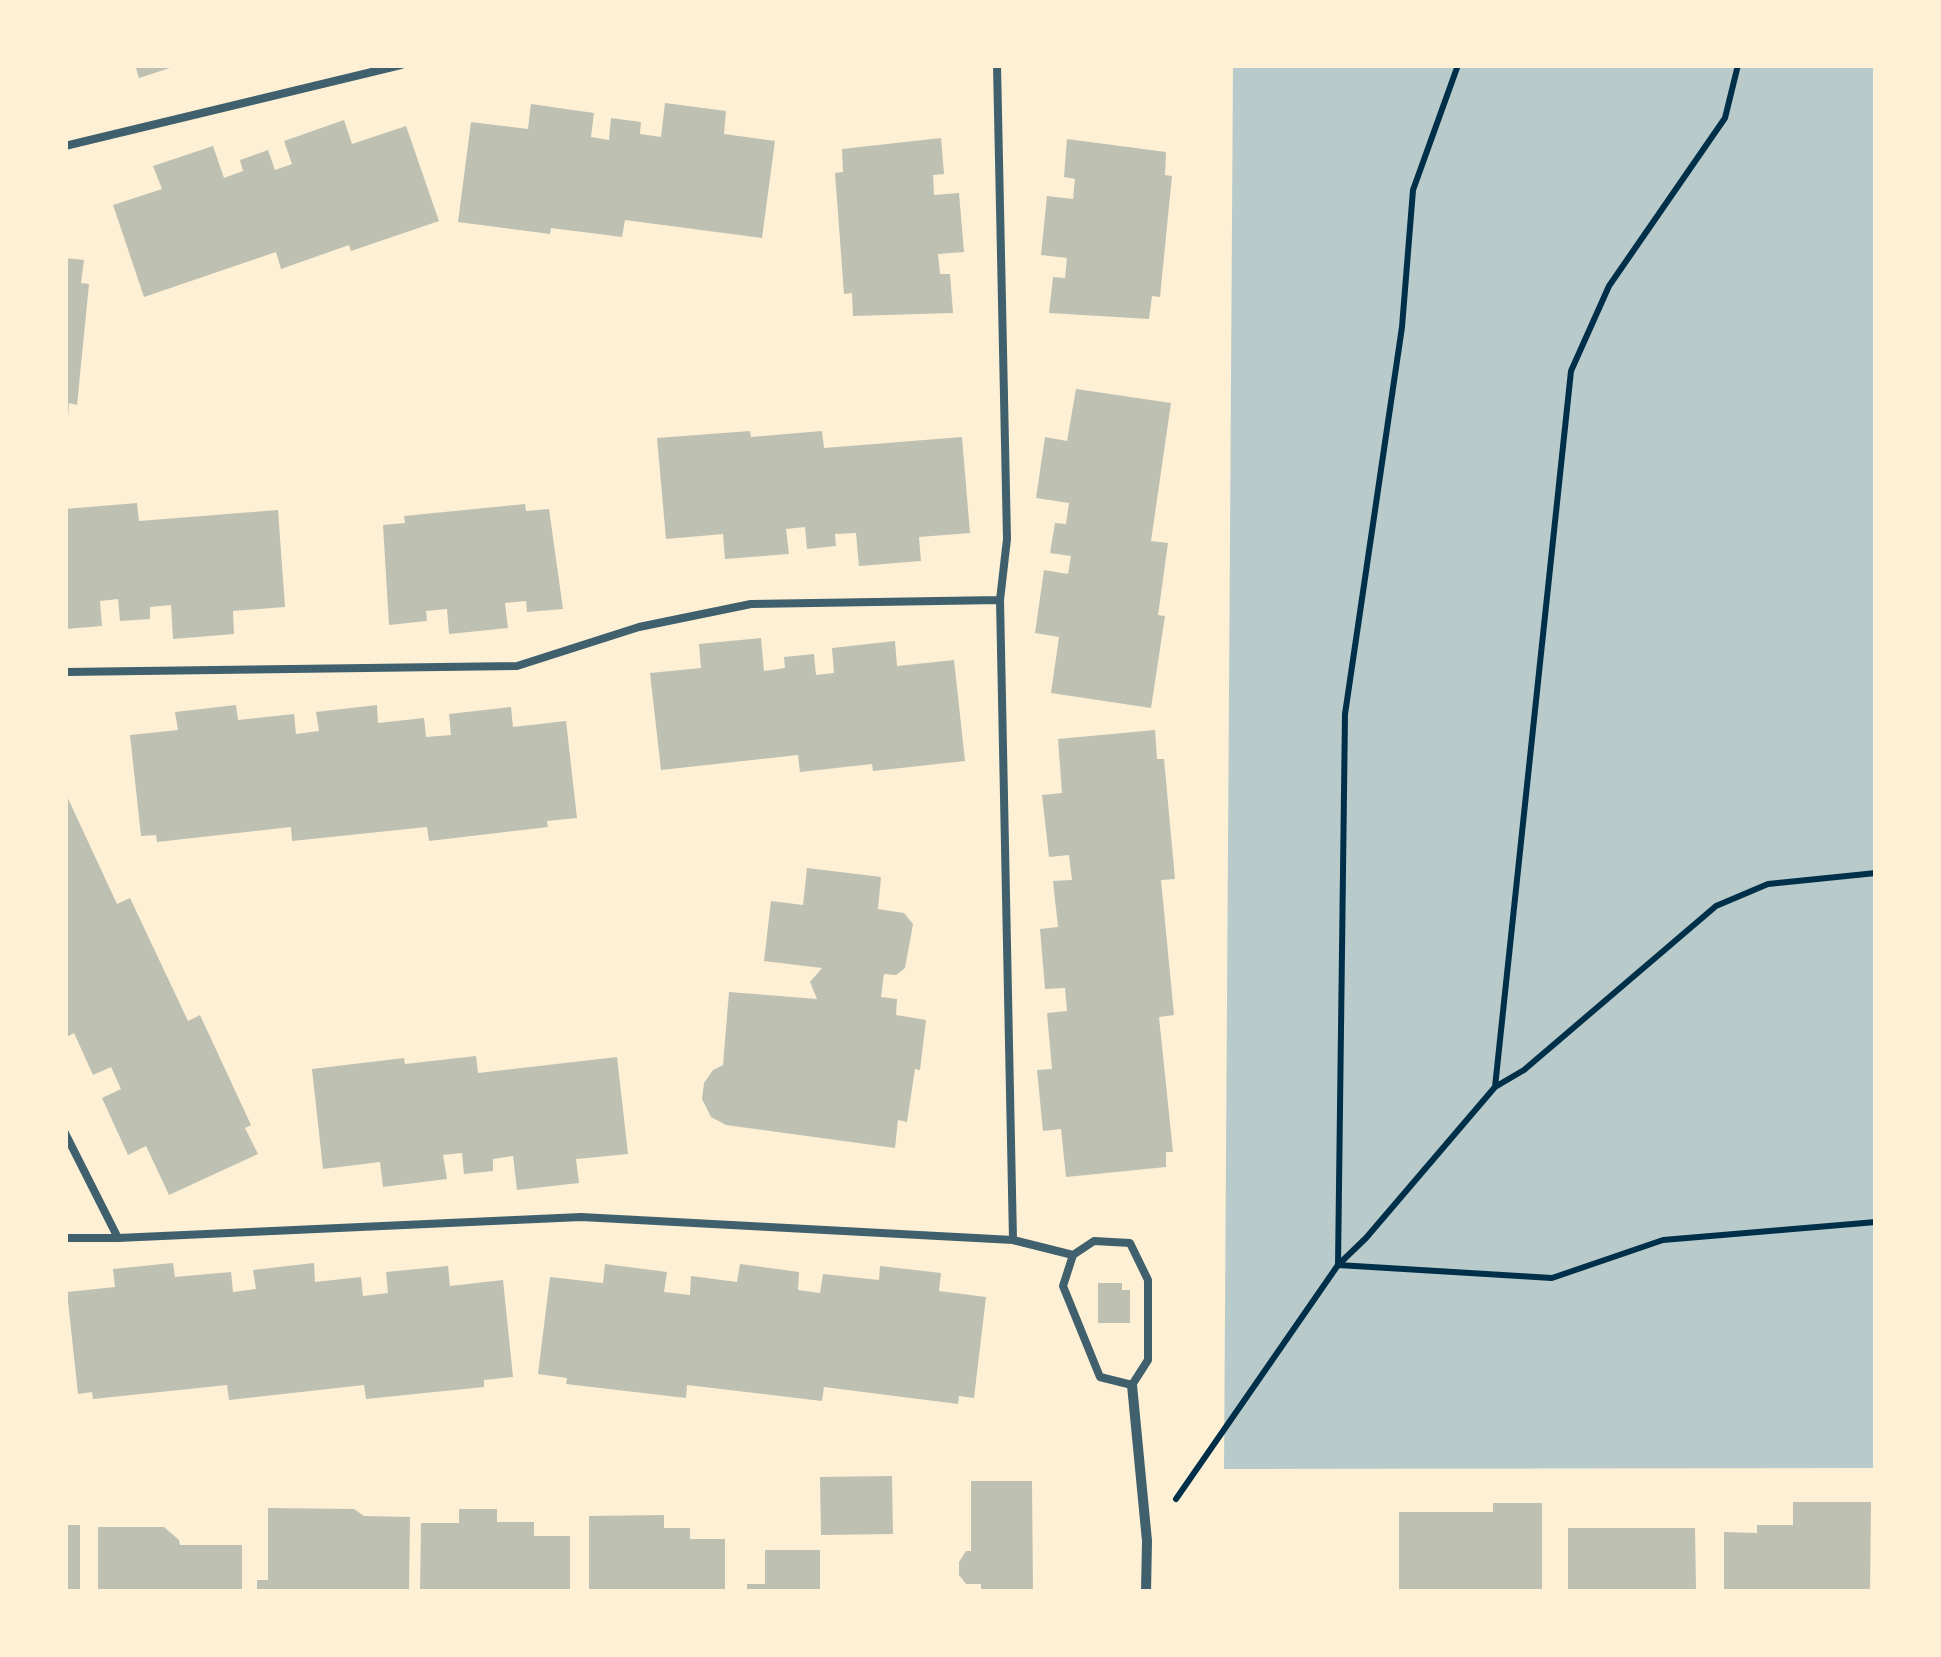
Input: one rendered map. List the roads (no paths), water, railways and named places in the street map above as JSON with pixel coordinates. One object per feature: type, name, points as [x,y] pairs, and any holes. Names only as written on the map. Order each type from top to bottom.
[{"type":"street","points":[[1132,1385],[1146,1541],[1146,1592]]},
{"type":"lane","points":[[65,146],[401,65]]},
{"type":"lane","points":[[996,65],[1007,539],[1000,600],[1012,1240]]},
{"type":"lane","points":[[65,672],[517,666],[639,627],[751,604],[1000,600]]},
{"type":"lane","points":[[65,1133],[118,1238]]},
{"type":"lane","points":[[65,1238],[581,1217],[1012,1240],[1073,1255]]},
{"type":"lane","points":[[1094,1241],[1130,1243],[1148,1280],[1148,1360],[1132,1385],[1100,1377],[1063,1286],[1073,1255],[1094,1241]]}]
